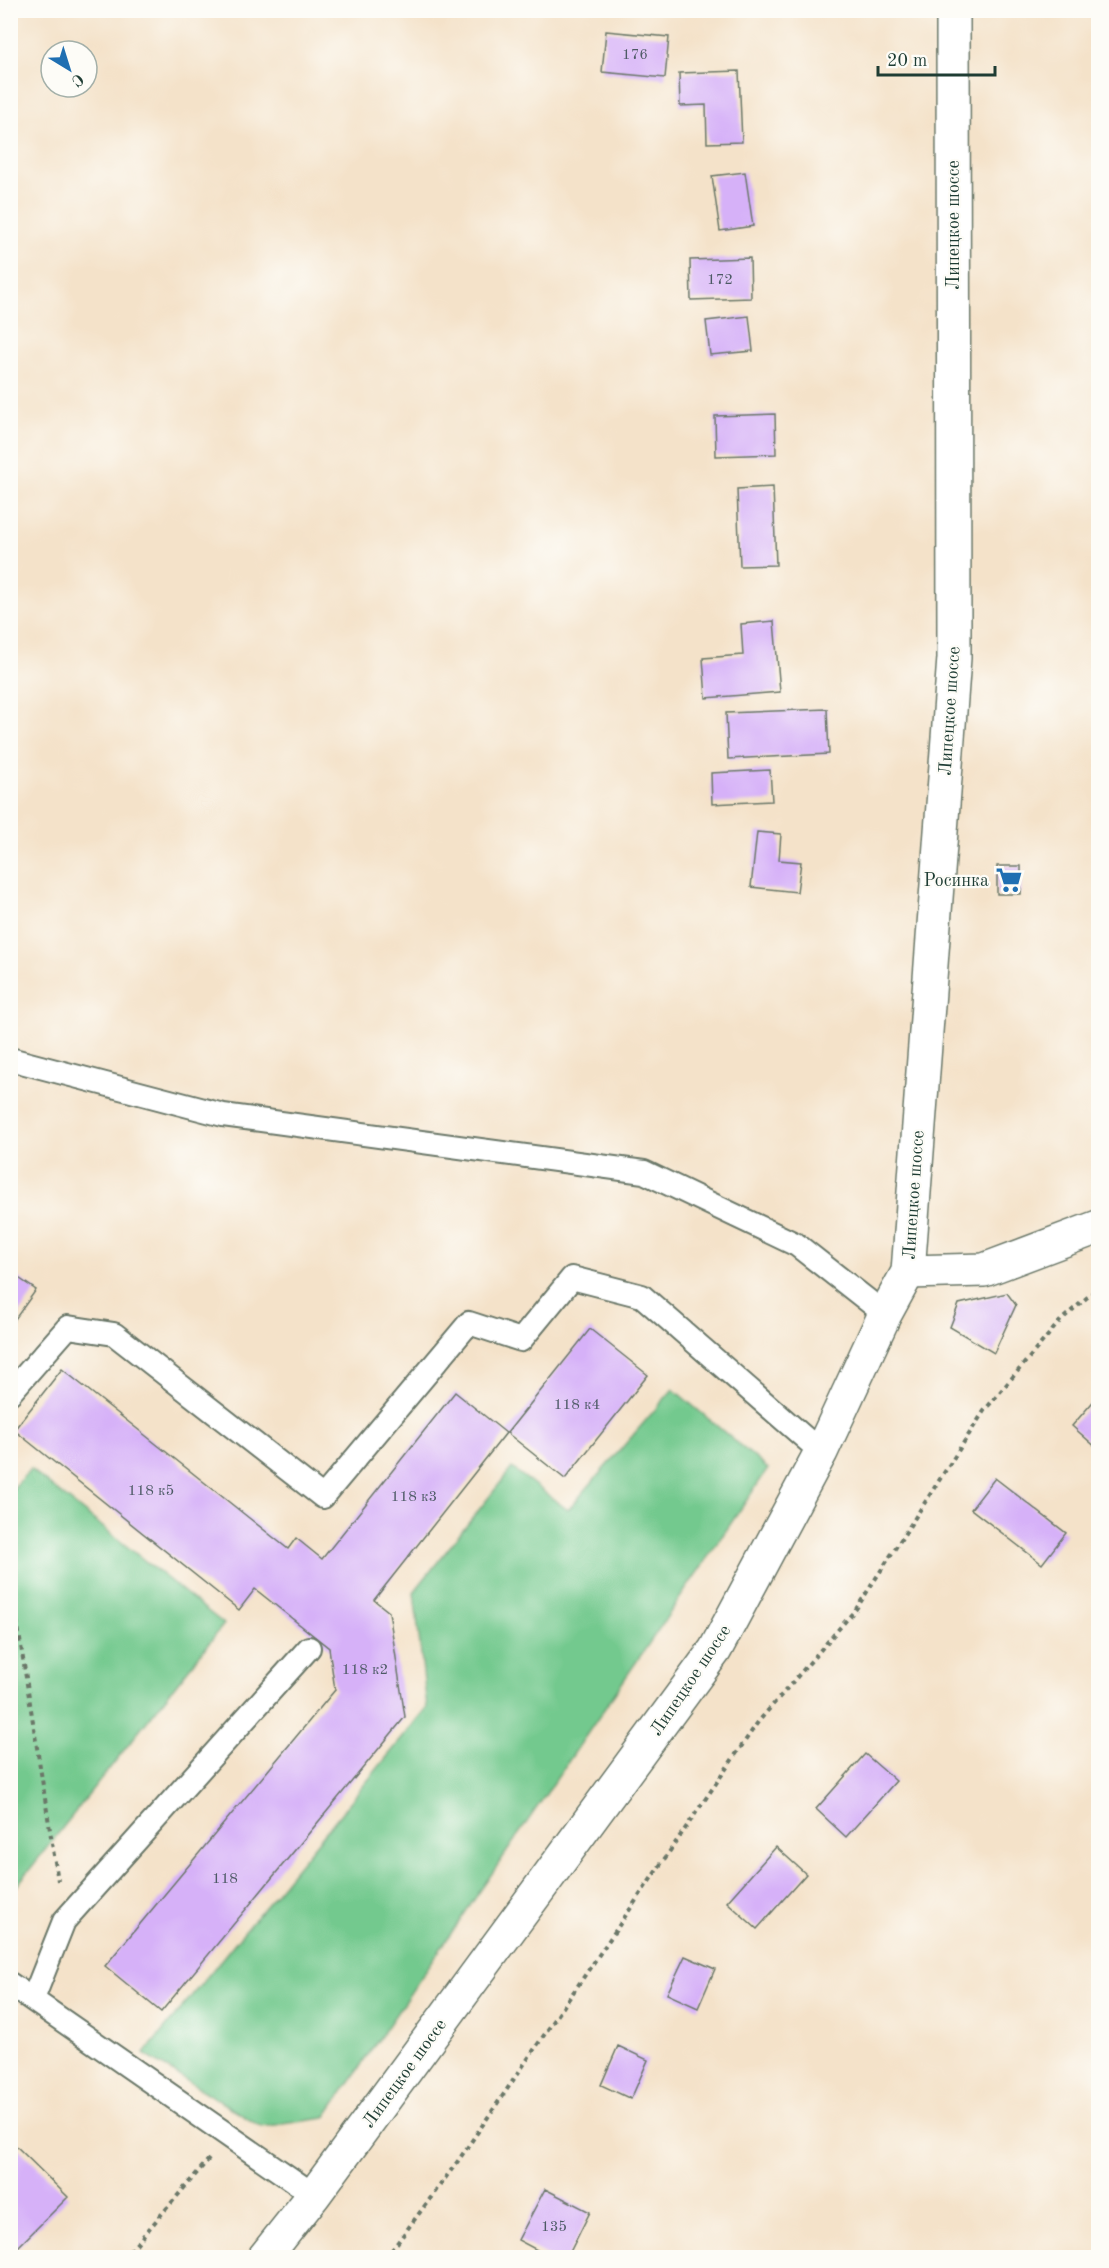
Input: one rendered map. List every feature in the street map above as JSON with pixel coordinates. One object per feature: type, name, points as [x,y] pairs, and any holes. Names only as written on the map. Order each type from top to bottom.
[{"type":"main road","name":"Липецкое шоссе","points":[[264,2258],[314,2195],[715,1650],[821,1452],[885,1314],[908,1272],[954,658],[953,10]]},
{"type":"main road","points":[[908,1272],[984,1270],[1098,1227]]},
{"type":"lane","points":[[10,1059],[223,1115],[644,1172],[797,1245],[885,1314]]},
{"type":"lane","points":[[10,1393],[68,1327],[114,1334],[323,1497],[469,1323],[521,1340],[572,1278],[642,1296],[821,1452]]},
{"type":"lane","points":[[33,1999],[64,1921],[309,1648]]},
{"type":"lane","points":[[10,1984],[314,2195]]},
{"type":"path","points":[[386,2258],[458,2161],[758,1722],[856,1610],[984,1410],[1061,1320],[1098,1288]]},
{"type":"path","points":[[10,1576],[64,1921]]},
{"type":"path","points":[[124,2258],[229,2135]]},
{"type":"green space","points":[[673,1389],[768,1469],[325,2118],[261,2127],[144,2054],[427,1708],[414,1592],[512,1468],[568,1510]]},
{"type":"green space","points":[[30,1469],[224,1624],[11,1893],[10,1492]]},
{"type":"building","points":[[606,31],[669,37],[665,78],[602,72]]},
{"type":"building","points":[[739,71],[742,142],[707,143],[706,105],[680,106],[679,73]]},
{"type":"building","points":[[745,172],[753,226],[720,231],[712,176]]},
{"type":"building","points":[[750,258],[751,298],[691,300],[690,260]]},
{"type":"building","points":[[749,316],[753,351],[710,355],[706,321]]},
{"type":"building","points":[[775,414],[776,454],[716,456],[715,416]]},
{"type":"building","points":[[773,487],[776,565],[740,566],[737,489]]},
{"type":"building","points":[[774,621],[780,692],[706,698],[703,658],[743,655],[741,624]]},
{"type":"building","points":[[827,709],[829,754],[728,759],[726,713]]},
{"type":"building","points":[[770,770],[772,801],[712,804],[711,773]]},
{"type":"building","points":[[757,832],[781,834],[779,860],[801,862],[797,892],[751,887]]},
{"type":"building","name":"Росинка","points":[[997,866],[1021,866],[1021,894],[997,894]]},
{"type":"building","points":[[10,1272],[36,1290],[10,1326]]},
{"type":"building","points":[[1007,1293],[1016,1305],[994,1353],[950,1327],[959,1304]]},
{"type":"building","points":[[590,1329],[648,1375],[565,1479],[507,1433]]},
{"type":"building","points":[[62,1369],[288,1549],[296,1538],[322,1559],[455,1392],[506,1433],[374,1600],[389,1612],[405,1717],[161,2012],[105,1966],[335,1690],[329,1648],[255,1589],[239,1610],[14,1430]]},
{"type":"building","points":[[1098,1396],[1098,1449],[1072,1426]]},
{"type":"building","points":[[995,1478],[1066,1533],[1042,1564],[971,1509]]},
{"type":"building","points":[[865,1754],[896,1781],[846,1837],[816,1809]]},
{"type":"building","points":[[776,1847],[806,1874],[757,1929],[727,1902]]},
{"type":"building","points":[[685,1956],[715,1969],[698,2008],[667,1994]]},
{"type":"building","points":[[618,2046],[648,2060],[631,2099],[601,2085]]},
{"type":"building","points":[[10,2140],[68,2197],[10,2255]]},
{"type":"building","points":[[545,2189],[590,2212],[567,2258],[552,2258],[518,2240]]},
{"type":"place","name":"Росинка","points":[[1009,880]]}]
